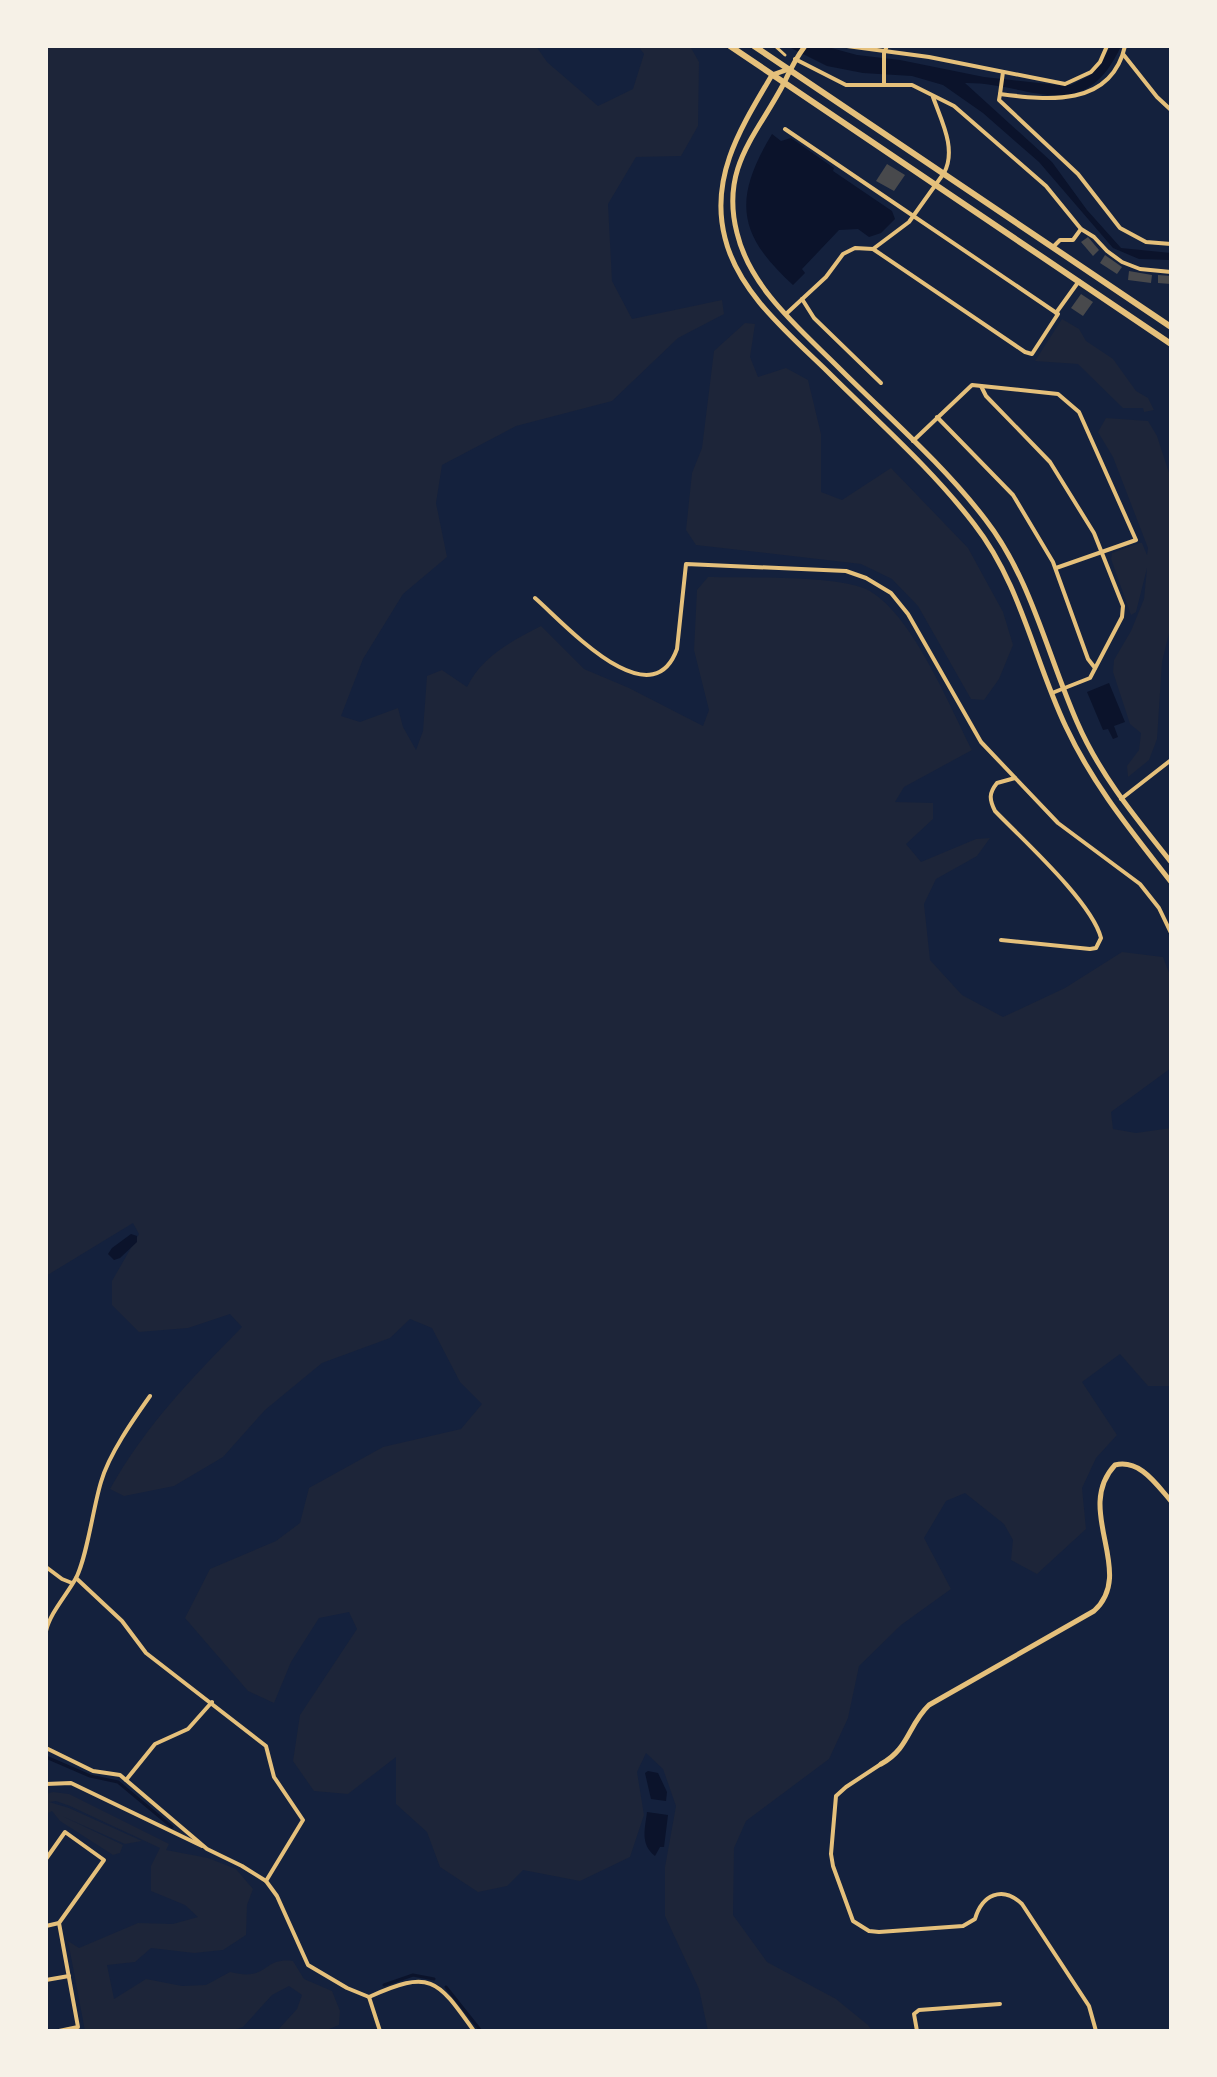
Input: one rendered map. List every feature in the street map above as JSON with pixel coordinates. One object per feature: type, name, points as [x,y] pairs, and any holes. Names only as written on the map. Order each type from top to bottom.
[{"type":"main road","points":[[730,46],[1171,344]]},
{"type":"main road","points":[[754,46],[1171,327]]},
{"type":"street","points":[[775,46],[785,55]]},
{"type":"street","points":[[805,46],[744,149],[734,186],[733,203],[734,220],[743,251],[771,297],[786,314],[954,482],[998,537],[1027,594],[1092,753],[1121,799],[1171,862]]},
{"type":"street","points":[[847,46],[929,57],[1002,74],[1065,84],[1091,72],[1100,62],[1107,46]]},
{"type":"street","points":[[1000,93],[1041,99],[1076,97],[1103,82],[1123,54],[1125,46]]},
{"type":"street","points":[[884,82],[886,50]]},
{"type":"street","points":[[1123,54],[1171,110]]},
{"type":"street","points":[[796,58],[846,85],[884,82],[912,85],[954,106],[1046,186],[1081,229],[1122,262],[1140,269],[1171,272]]},
{"type":"street","points":[[789,69],[772,75],[741,127],[726,163],[722,185],[722,223],[731,256],[762,305],[929,472],[976,526],[1004,570],[1052,693],[1092,779],[1171,882]]},
{"type":"street","points":[[1002,74],[999,100],[1078,174],[1120,228],[1146,242],[1171,244]]},
{"type":"street","points":[[873,249],[914,216],[948,166],[948,145],[933,97]]},
{"type":"street","points":[[785,129],[1056,313]]},
{"type":"street","points":[[1053,247],[1060,240],[1073,240],[1081,229]]},
{"type":"street","points":[[786,314],[826,277],[843,254],[855,248],[873,249],[1032,354],[1079,281]]},
{"type":"street","points":[[802,299],[814,318],[881,383]]},
{"type":"street","points":[[913,441],[969,386],[1058,394],[1080,413],[1136,540],[1056,568]]},
{"type":"street","points":[[981,386],[986,396],[1048,460],[1094,533],[1123,610],[1089,679],[1052,693]]},
{"type":"street","points":[[937,417],[1011,492],[1056,568],[1088,659],[1095,669]]},
{"type":"street","points":[[535,598],[603,657],[630,675],[646,676],[658,674],[672,662],[677,649],[686,564],[846,571],[866,578],[891,593],[908,614],[981,742],[1058,823],[1140,884],[1159,908],[1171,933]]},
{"type":"street","points":[[1121,799],[1171,760]]},
{"type":"street","points":[[1001,940],[1090,949],[1096,948],[1101,938],[1099,929],[1067,888],[995,811],[990,800],[991,791],[997,783],[1015,778]]},
{"type":"street","points":[[46,1631],[49,1618],[64,1600],[74,1580],[102,1478],[132,1421],[150,1396]]},
{"type":"street","points":[[1096,2031],[1089,2006],[1022,1904],[1011,1895],[995,1894],[986,1898],[975,1919],[963,1926],[879,1932],[869,1931],[853,1921],[833,1866],[834,1807],[836,1796],[846,1787],[903,1748],[917,1718],[929,1705],[1086,1616],[1105,1600],[1111,1582],[1101,1518],[1100,1489],[1115,1465],[1132,1465],[1142,1470],[1171,1501]]},
{"type":"street","points":[[46,1567],[62,1579],[74,1580],[122,1621],[146,1653],[266,1746],[274,1777],[303,1820],[266,1881]]},
{"type":"street","points":[[126,1780],[155,1744],[188,1729],[212,1702]]},
{"type":"street","points":[[46,1748],[93,1771],[120,1775],[207,1849]]},
{"type":"street","points":[[46,1784],[71,1783],[242,1866],[266,1881],[277,1896],[308,1965],[369,1997],[407,1981],[430,1983],[451,1998],[474,2031]]},
{"type":"street","points":[[46,1859],[65,1832],[104,1860],[59,1923],[46,1926]]},
{"type":"street","points":[[59,1923],[78,2027],[59,2031]]},
{"type":"street","points":[[46,1980],[69,1976]]},
{"type":"street","points":[[369,1997],[380,2031]]},
{"type":"street","points":[[917,2031],[914,2014],[919,2010],[1000,2004]]},
{"type":"shaded area","points":[[46,46],[536,46],[547,62],[598,106],[633,89],[644,54],[638,46],[690,46],[699,62],[698,126],[681,156],[636,157],[608,204],[612,281],[632,319],[722,300],[724,314],[678,338],[612,401],[516,426],[442,465],[436,503],[447,557],[403,594],[363,659],[341,716],[360,722],[398,708],[403,727],[416,750],[423,731],[427,676],[442,670],[467,687],[489,658],[541,626],[584,669],[703,726],[709,710],[694,650],[697,590],[708,577],[833,581],[866,589],[883,600],[913,638],[972,750],[904,787],[895,802],[933,803],[933,819],[906,844],[921,862],[976,839],[990,838],[977,856],[936,879],[924,904],[930,960],[962,995],[1003,1017],[1065,988],[1122,952],[1163,957],[1171,978],[1171,1068],[1111,1112],[1113,1129],[1136,1133],[1171,1128],[1171,1386],[1148,1386],[1120,1354],[1082,1382],[1117,1435],[1096,1458],[1082,1488],[1086,1529],[1037,1574],[1011,1560],[1013,1540],[1004,1524],[965,1493],[946,1501],[924,1538],[951,1589],[901,1625],[859,1666],[848,1718],[829,1759],[746,1821],[734,1848],[733,1915],[767,1962],[836,1999],[872,2031],[708,2031],[699,1989],[665,1916],[665,1867],[676,1806],[663,1769],[646,1753],[637,1772],[644,1815],[630,1857],[580,1881],[523,1870],[507,1886],[478,1892],[440,1867],[427,1832],[396,1804],[396,1757],[348,1794],[314,1791],[293,1761],[300,1715],[357,1629],[349,1612],[319,1618],[291,1662],[274,1703],[248,1691],[185,1618],[210,1569],[276,1541],[300,1523],[309,1488],[383,1447],[461,1429],[482,1404],[460,1382],[432,1328],[410,1319],[390,1338],[322,1363],[265,1410],[223,1457],[174,1486],[124,1496],[110,1489],[154,1423],[242,1327],[230,1314],[188,1328],[139,1332],[112,1305],[112,1281],[139,1234],[133,1223],[46,1276]]},
{"type":"shaded area","points":[[787,46],[824,46],[857,55],[900,60],[984,77],[1071,85],[1089,76],[1101,64],[1110,46],[1121,46],[1106,71],[1090,87],[1072,94],[1033,93],[965,83],[1052,162],[1087,210],[1121,248],[1171,253],[1171,260],[1139,259],[1113,248],[1039,162],[983,113],[943,85],[912,76],[863,73],[827,66]]},
{"type":"shaded area","points":[[772,134],[781,141],[791,138],[892,211],[895,219],[881,233],[869,237],[858,229],[839,230],[802,269],[805,273],[793,285],[761,249],[751,232],[747,215],[751,178]]},
{"type":"shaded area","points":[[1062,319],[1079,329],[1086,341],[1113,359],[1136,391],[1148,398],[1154,410],[1144,412],[1143,408],[1123,408],[1078,364],[1035,361]]},
{"type":"shaded area","points":[[745,323],[755,324],[750,357],[758,377],[786,368],[808,380],[821,434],[821,492],[842,500],[891,468],[968,548],[1003,612],[1013,645],[999,679],[984,700],[971,699],[918,606],[892,579],[861,564],[696,545],[686,530],[692,473],[702,448],[714,351]]},
{"type":"shaded area","points":[[1106,418],[1148,421],[1157,436],[1171,479],[1171,625],[1162,662],[1157,739],[1149,760],[1128,777],[1127,766],[1139,750],[1141,733],[1130,724],[1113,672],[1114,660],[1131,631],[1144,599],[1147,568],[1136,612],[1131,615],[1111,559],[1112,553],[1139,543],[1142,543],[1147,555],[1148,548],[1113,457],[1098,432]]},
{"type":"shaded area","points":[[1109,683],[1125,722],[1114,726],[1118,737],[1113,739],[1108,729],[1103,730],[1087,692]]},
{"type":"shaded area","points":[[131,1234],[137,1236],[137,1242],[114,1260],[108,1254]]},
{"type":"shaded area","points":[[645,1773],[658,1773],[667,1792],[666,1801],[651,1799]]},
{"type":"shaded area","points":[[46,1794],[69,1794],[169,1844],[166,1850],[208,1858],[236,1869],[253,1889],[247,1905],[246,1935],[223,1950],[194,1953],[151,1948],[135,1962],[107,1965],[114,1999],[146,1979],[182,1986],[206,1985],[230,1972],[252,1974],[275,1962],[293,1961],[304,1979],[332,1991],[340,2011],[339,2025],[324,2031],[277,2031],[297,2009],[302,1995],[289,1986],[272,1995],[243,2027],[230,2031],[85,2031],[68,1941],[79,1948],[138,1923],[173,1924],[198,1917],[185,1905],[151,1891],[151,1866],[160,1848],[70,1806],[49,1802],[142,1841],[125,1844],[62,1816],[123,1845],[120,1853],[113,1855],[60,1821],[52,1811],[46,1814]]},
{"type":"shaded area","points":[[647,1812],[668,1815],[664,1847],[660,1847],[655,1856],[645,1841]]},
{"type":"building","points":[[887,164],[905,175],[894,191],[876,181]]},
{"type":"building","points":[[1088,237],[1099,250],[1093,256],[1081,242]]},
{"type":"building","points":[[1105,255],[1122,267],[1117,274],[1100,263]]},
{"type":"building","points":[[1129,271],[1152,275],[1151,283],[1128,280]]},
{"type":"building","points":[[1158,275],[1171,276],[1171,284],[1158,283]]},
{"type":"building","points":[[1081,294],[1093,302],[1083,316],[1071,308]]},
{"type":"waterway","points":[[46,1757],[90,1776],[118,1782],[172,1827]]},
{"type":"waterway","points":[[384,1985],[413,1975],[434,1979]]},
{"type":"waterway","points":[[446,1987],[481,2031]]}]
